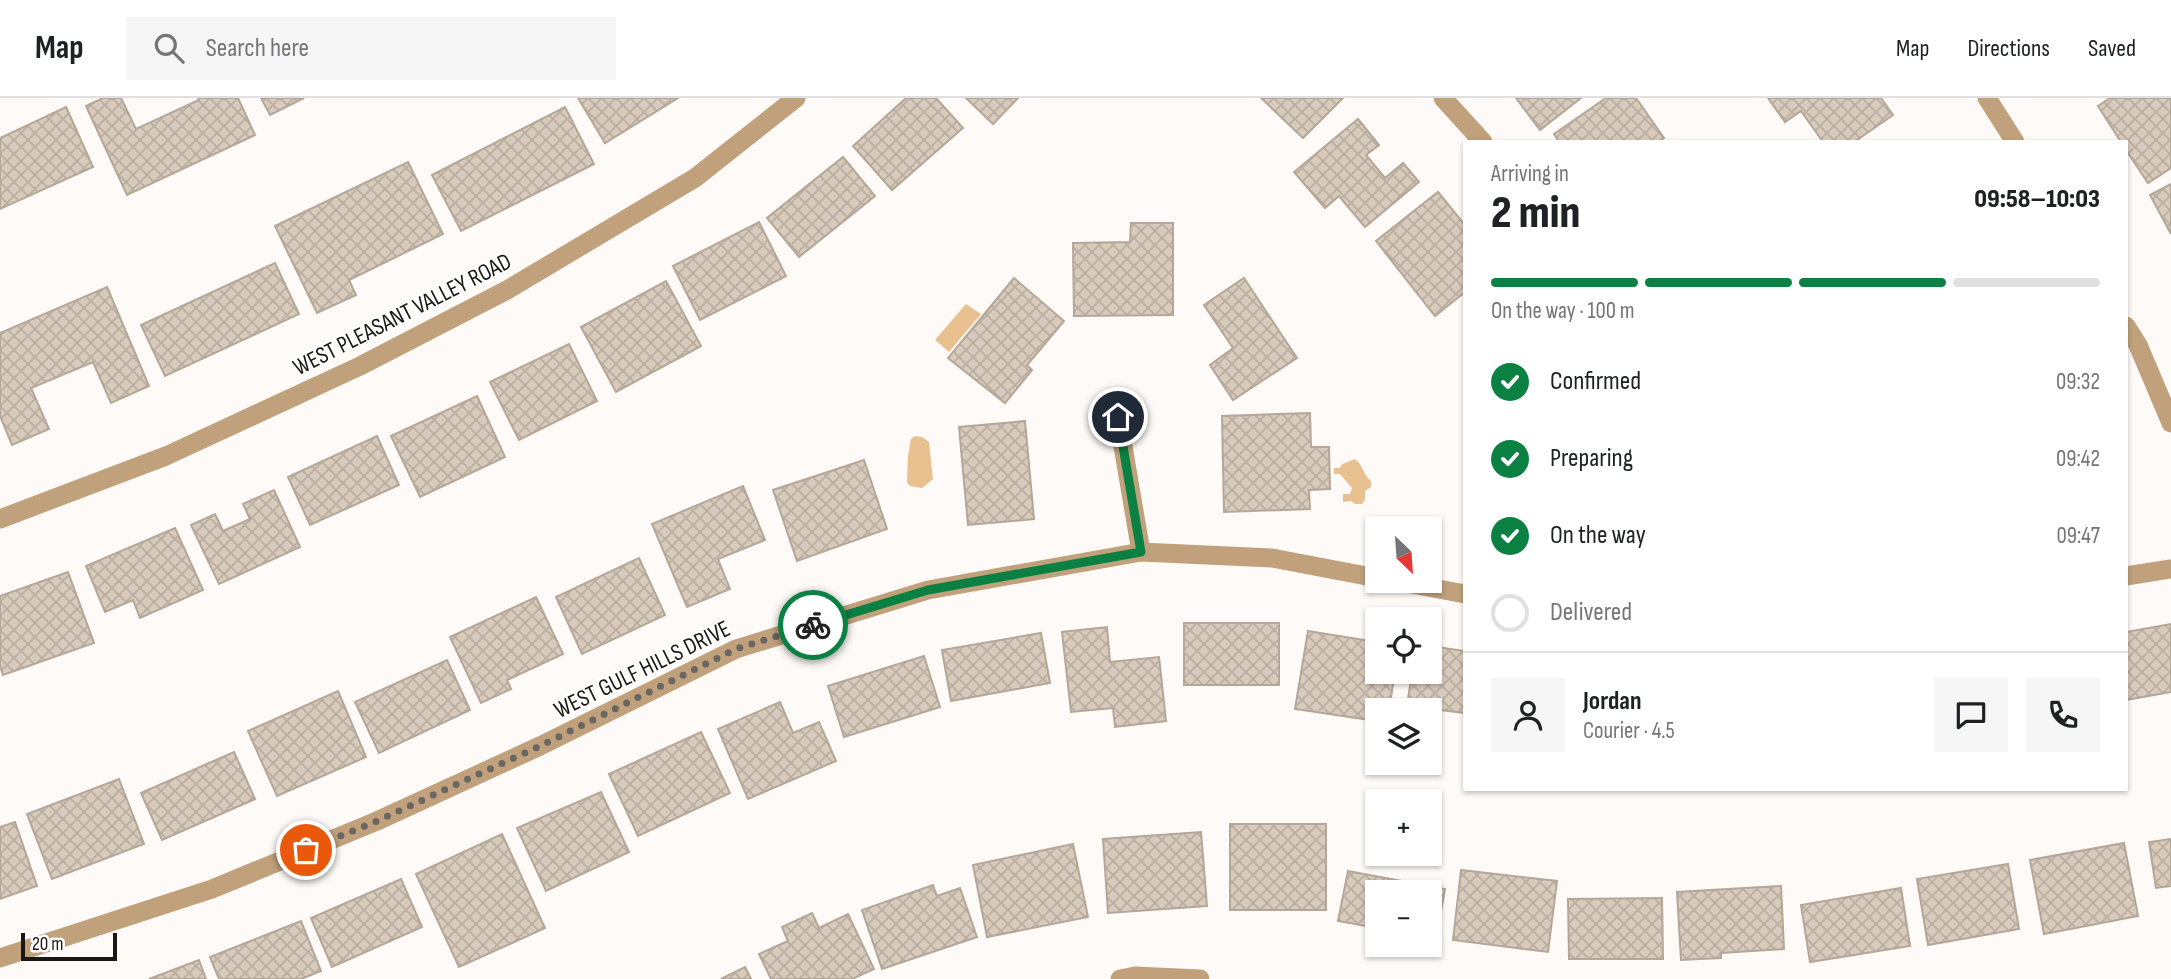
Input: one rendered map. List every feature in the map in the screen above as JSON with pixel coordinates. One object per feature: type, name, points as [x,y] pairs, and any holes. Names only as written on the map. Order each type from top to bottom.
[{"type":"street","name":"WEST PLEASANT VALLEY ROAD","points":[[0,519],[166,456],[360,366],[507,290],[695,178],[796,98]]},
{"type":"street","points":[[1443,98],[1481,140]]},
{"type":"street","points":[[1987,98],[2014,140]]},
{"type":"street","points":[[2128,329],[2138,345],[2171,423]]},
{"type":"street","points":[[1118,417],[1141,552]]},
{"type":"street","name":"WEST GULF HILLS DRIVE","points":[[0,958],[212,890],[377,821],[540,746],[736,649],[928,590],[1141,552],[1272,558],[1365,576]]},
{"type":"street","points":[[2128,576],[2171,569]]},
{"type":"street","points":[[1442,590],[1463,594]]},
{"type":"street","points":[[1120,979],[1135,976],[1200,979]]},
{"type":"shaded area","points":[[966,304],[981,314],[949,352],[935,340]]},
{"type":"shaded area","points":[[915,436],[929,442],[933,479],[922,488],[910,486],[907,482],[908,456],[911,439]]},
{"type":"shaded area","points":[[1355,459],[1371,481],[1371,487],[1365,491],[1362,504],[1343,502],[1343,494],[1350,494],[1352,488],[1340,474],[1334,474],[1334,468],[1340,468],[1342,464]]},
{"type":"building","points":[[103,98],[121,98],[136,129],[199,100],[198,98],[238,98],[255,135],[127,195],[86,106]]},
{"type":"building","points":[[261,98],[304,98],[270,115]]},
{"type":"building","points":[[578,98],[678,98],[605,143]]},
{"type":"building","points":[[906,98],[936,98],[963,128],[892,190],[853,146]]},
{"type":"building","points":[[966,98],[1018,98],[993,124]]},
{"type":"building","points":[[1261,98],[1343,98],[1303,138]]},
{"type":"building","points":[[1516,98],[1581,98],[1540,130]]},
{"type":"building","points":[[1606,98],[1636,98],[1664,138],[1558,140],[1554,134]]},
{"type":"building","points":[[1768,98],[1881,98],[1893,115],[1857,140],[1822,140],[1801,111],[1785,122]]},
{"type":"building","points":[[2110,98],[2171,98],[2171,168],[2148,183],[2128,153],[2128,140],[2120,140],[2098,106]]},
{"type":"building","points":[[66,107],[93,167],[0,209],[0,138]]},
{"type":"building","points":[[565,107],[594,164],[461,231],[432,175]]},
{"type":"building","points":[[1358,119],[1379,145],[1366,155],[1385,178],[1403,163],[1419,182],[1365,227],[1339,196],[1325,208],[1294,172]]},
{"type":"building","points":[[843,157],[875,196],[799,257],[767,218]]},
{"type":"building","points":[[408,162],[443,234],[349,280],[356,295],[317,313],[275,226]]},
{"type":"building","points":[[2171,184],[2171,234],[2150,195]]},
{"type":"building","points":[[1438,192],[1463,223],[1463,294],[1435,316],[1376,241]]},
{"type":"building","points":[[759,222],[786,276],[700,320],[673,266]]},
{"type":"building","points":[[1131,223],[1173,223],[1173,315],[1074,316],[1073,243],[1130,242]]},
{"type":"building","points":[[275,263],[299,314],[165,376],[141,325]]},
{"type":"building","points":[[1014,278],[1064,321],[1027,365],[1032,370],[1005,403],[948,358]]},
{"type":"building","points":[[1244,278],[1297,358],[1233,400],[1210,365],[1233,348],[1204,305]]},
{"type":"building","points":[[666,281],[701,346],[616,392],[581,327]]},
{"type":"building","points":[[107,287],[149,386],[111,403],[93,362],[31,388],[49,429],[12,445],[0,416],[0,333]]},
{"type":"building","points":[[569,344],[597,401],[519,440],[490,382]]},
{"type":"building","points":[[477,396],[505,457],[420,497],[391,436]]},
{"type":"building","points":[[1310,413],[1311,447],[1329,447],[1330,489],[1309,490],[1310,509],[1224,512],[1222,416]]},
{"type":"building","points":[[1025,421],[1034,519],[968,525],[959,427]]},
{"type":"building","points":[[377,436],[399,485],[310,525],[288,477]]},
{"type":"building","points":[[864,460],[887,529],[797,561],[773,490]]},
{"type":"building","points":[[743,486],[765,540],[718,559],[730,589],[687,607],[652,524]]},
{"type":"building","points":[[274,490],[300,547],[219,584],[191,525],[215,514],[223,531],[250,519],[243,504]]},
{"type":"building","points":[[175,528],[203,590],[140,618],[133,600],[105,612],[86,566]]},
{"type":"building","points":[[639,558],[665,615],[582,654],[556,597]]},
{"type":"building","points":[[68,572],[94,643],[3,675],[0,666],[0,596]]},
{"type":"building","points":[[536,597],[563,654],[507,680],[511,689],[481,703],[450,637]]},
{"type":"building","points":[[1184,623],[1279,623],[1279,685],[1184,685]]},
{"type":"building","points":[[2171,624],[2171,692],[2128,700],[2128,632]]},
{"type":"building","points":[[1107,627],[1110,662],[1159,657],[1166,721],[1115,727],[1113,708],[1071,712],[1062,632]]},
{"type":"building","points":[[1308,631],[1365,640],[1365,684],[1393,684],[1391,698],[1365,698],[1365,719],[1295,709]]},
{"type":"building","points":[[1041,633],[1050,683],[951,701],[942,650]]},
{"type":"building","points":[[1442,648],[1463,651],[1463,713],[1442,710],[1442,698],[1408,698],[1410,684],[1442,684]]},
{"type":"building","points":[[924,656],[940,707],[844,737],[828,686]]},
{"type":"building","points":[[447,660],[470,710],[379,753],[355,702]]},
{"type":"building","points":[[338,691],[366,757],[277,796],[248,731]]},
{"type":"building","points":[[780,702],[793,733],[819,722],[836,761],[748,799],[718,729]]},
{"type":"building","points":[[701,732],[730,793],[638,836],[609,774]]},
{"type":"building","points":[[234,752],[255,799],[162,840],[141,793]]},
{"type":"building","points":[[119,779],[144,844],[52,879],[27,814]]},
{"type":"building","points":[[601,792],[629,852],[546,891],[517,828]]},
{"type":"building","points":[[15,822],[37,886],[0,899],[0,827]]},
{"type":"building","points":[[1230,824],[1326,824],[1326,910],[1230,910]]},
{"type":"building","points":[[1201,832],[1207,906],[1108,913],[1103,839]]},
{"type":"building","points":[[502,834],[545,928],[459,967],[416,874]]},
{"type":"building","points":[[2171,839],[2171,886],[2156,888],[2149,842]]},
{"type":"building","points":[[2124,843],[2138,916],[2044,934],[2030,860]]},
{"type":"building","points":[[1073,844],[1088,917],[987,937],[973,865]]},
{"type":"building","points":[[2008,864],[2019,929],[1928,945],[1917,879]]},
{"type":"building","points":[[1461,870],[1557,881],[1548,952],[1453,940]]},
{"type":"building","points":[[1348,871],[1396,880],[1365,880],[1365,926],[1338,921]]},
{"type":"building","points":[[401,879],[422,927],[332,967],[311,918]]},
{"type":"building","points":[[933,885],[937,896],[960,888],[977,937],[882,969],[862,910]]},
{"type":"building","points":[[1781,886],[1784,949],[1721,953],[1721,958],[1681,960],[1677,892]]},
{"type":"building","points":[[1901,888],[1910,946],[1810,962],[1801,905]]},
{"type":"building","points":[[1662,898],[1663,959],[1569,959],[1568,899]]},
{"type":"building","points":[[812,913],[819,928],[848,914],[874,969],[852,979],[771,979],[759,954],[788,941],[782,927]]},
{"type":"building","points":[[301,921],[321,971],[301,979],[219,979],[210,957]]},
{"type":"building","points":[[199,960],[206,979],[149,979]]},
{"type":"building","points":[[745,967],[751,979],[721,979]]},
{"type":"way so far","points":[[306,850],[377,821],[540,746],[736,649],[813,625]]},
{"type":"route","points":[[813,625],[928,590],[1141,552],[1118,417]]}]
